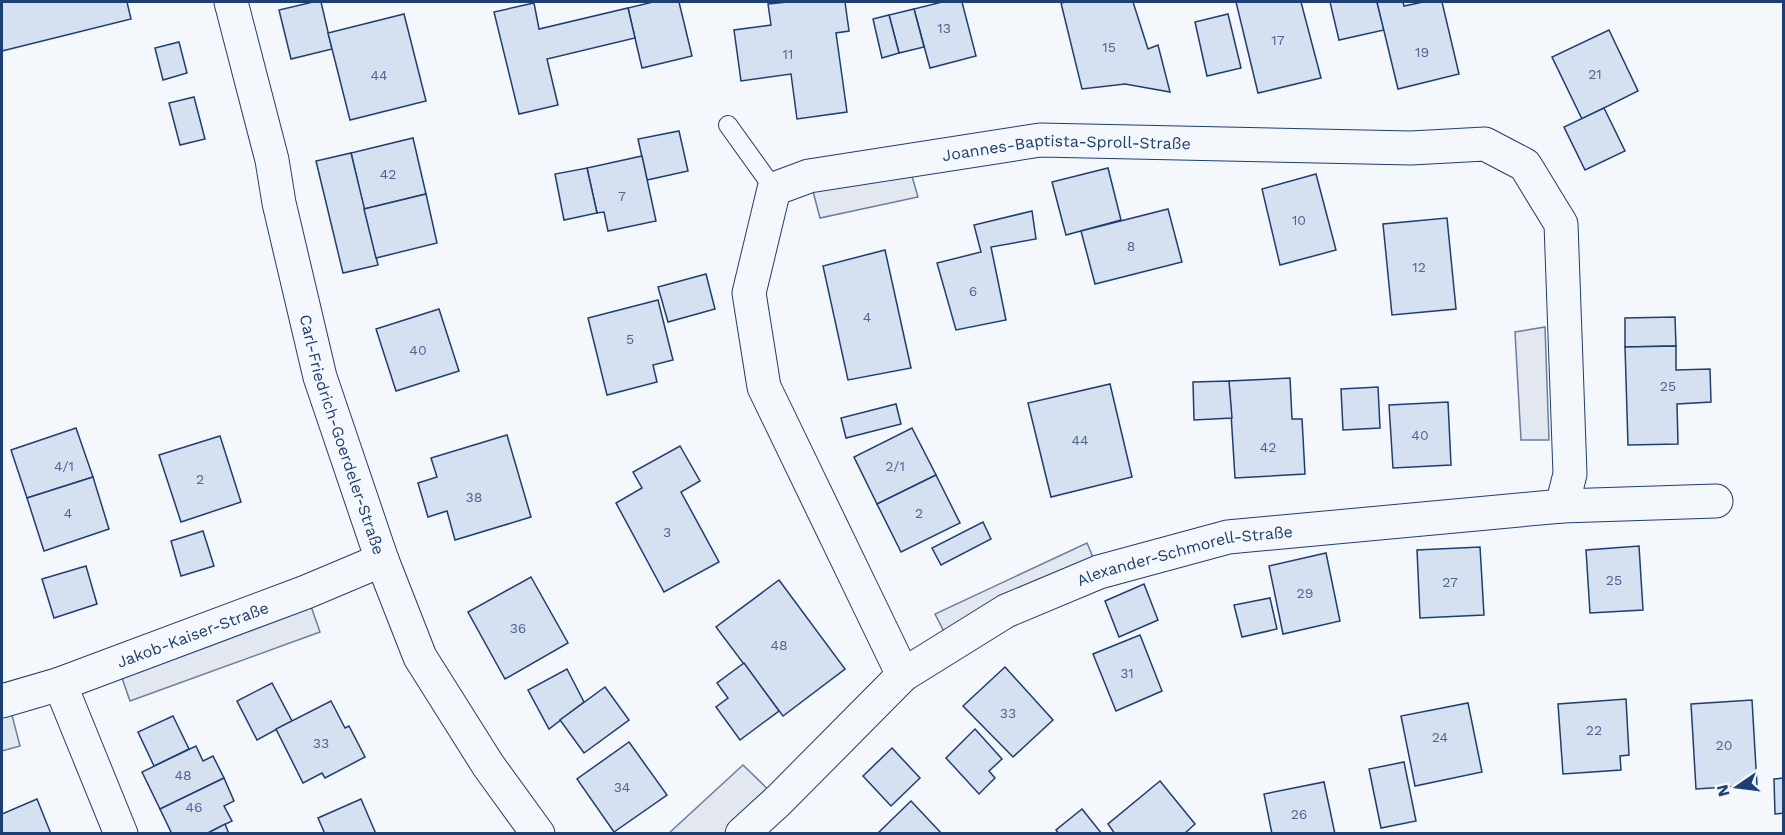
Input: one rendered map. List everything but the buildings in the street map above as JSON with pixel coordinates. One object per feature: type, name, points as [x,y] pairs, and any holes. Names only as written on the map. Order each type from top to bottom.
[{"type":"street","name":"Carl-Friedrich-Goerdeler-Straße","points":[[231,2],[272,160],[279,203],[320,376],[382,560],[420,657],[488,765],[538,834]]},
{"type":"street","name":"Joannes-Baptista-Sproll-Straße","points":[[774,189],[809,176],[1040,140],[1411,148],[1485,144],[1525,165],[1561,224],[1570,474],[1562,506]]},
{"type":"street","points":[[774,189],[749,293],[764,387],[903,675]]},
{"type":"street","name":"Alexander-Schmorell-Straße","points":[[742,834],[779,800],[903,675],[1006,611],[1099,572],[1228,537],[1562,506],[1716,501]]},
{"type":"street","name":"Jakob-Kaiser-Straße","points":[[2,702],[60,684],[306,592],[382,560]]},
{"type":"street","points":[[60,684],[121,834]]},
{"type":"lane","points":[[728,125],[774,189]]},
{"type":"shaded area","points":[[907,159],[918,197],[820,218],[809,176]]},
{"type":"shaded area","points":[[1545,327],[1549,440],[1521,440],[1515,332]]},
{"type":"shaded area","points":[[1087,543],[1099,572],[951,645],[935,614]]},
{"type":"shaded area","points":[[306,592],[320,632],[130,701],[116,661]]},
{"type":"shaded area","points":[[8,700],[20,746],[2,751],[2,701]]},
{"type":"shaded area","points":[[743,765],[779,800],[742,833],[668,834]]}]
